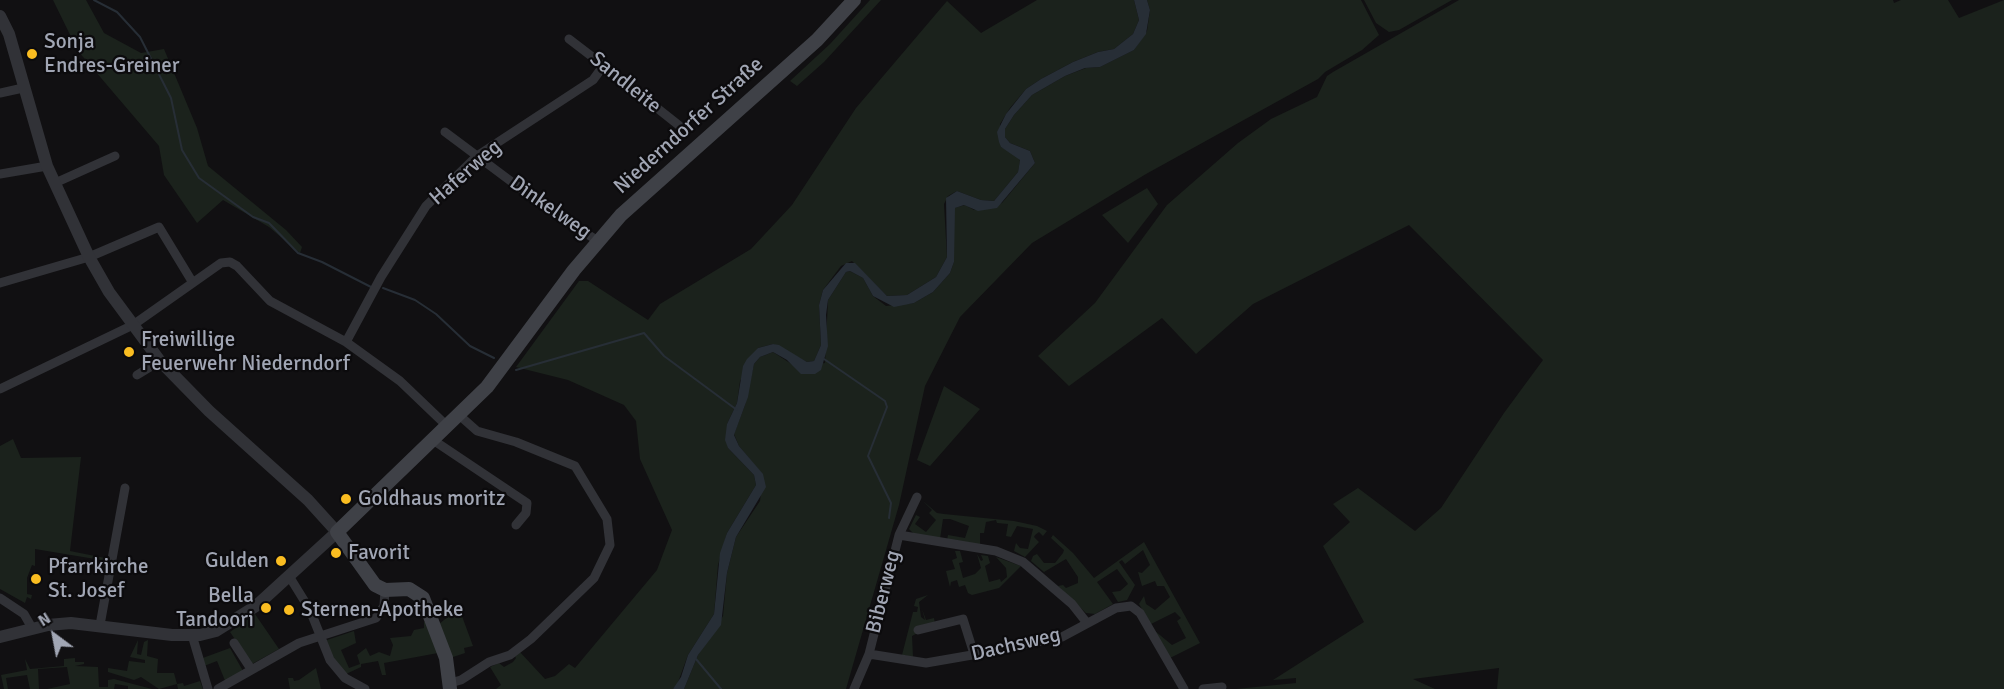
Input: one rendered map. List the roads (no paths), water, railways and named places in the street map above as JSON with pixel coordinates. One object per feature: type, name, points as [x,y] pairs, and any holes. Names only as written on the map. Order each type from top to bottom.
[{"type":"main road","name":"Niederndorfer Straße","points":[[337,532],[487,387],[598,241],[641,195],[817,40],[854,0]]},
{"type":"main road","points":[[337,532],[370,579],[380,589],[409,589],[423,598],[446,658],[450,686]]},
{"type":"street","points":[[0,16],[9,34],[47,166],[89,256],[109,292],[160,361],[209,411],[308,500],[337,532],[241,618],[216,631],[192,635],[100,625],[58,624],[0,637]]},
{"type":"street","name":"Sandleite","points":[[569,39],[599,62],[601,69],[609,70],[681,128]]},
{"type":"street","name":"Haferweg","points":[[346,342],[381,277],[426,206],[477,156],[593,80],[601,69]]},
{"type":"street","points":[[0,93],[23,88]]},
{"type":"street","name":"Dinkelweg","points":[[445,132],[548,209],[598,241]]},
{"type":"street","points":[[55,183],[115,156]]},
{"type":"street","points":[[0,174],[47,166]]},
{"type":"street","points":[[0,283],[89,256],[159,227],[193,283]]},
{"type":"street","points":[[0,389],[133,325],[221,263],[230,262],[237,266],[270,301],[346,342],[400,381],[447,426]]},
{"type":"street","points":[[137,375],[160,361]]},
{"type":"street","points":[[450,686],[489,662],[510,655],[531,639],[594,579],[610,545],[608,519],[575,466],[516,442],[477,431],[459,415]]},
{"type":"street","points":[[433,440],[527,503],[526,513],[516,525]]},
{"type":"street","points":[[100,625],[126,488]]},
{"type":"street","name":"Biberweg","points":[[854,689],[868,654],[899,535],[917,496]]},
{"type":"street","points":[[899,535],[996,551],[1023,562],[1072,604],[1087,623]]},
{"type":"street","points":[[289,576],[321,635],[330,660],[345,678],[365,689]]},
{"type":"street","points":[[218,689],[299,643],[376,618],[384,606],[385,590]]},
{"type":"street","points":[[0,598],[24,614],[32,628]]},
{"type":"street","name":"Dachsweg","points":[[868,654],[926,663],[1062,637],[1116,608],[1131,606],[1140,613],[1184,689]]},
{"type":"street","points":[[918,630],[963,619],[974,654]]},
{"type":"street","points":[[192,635],[208,689]]},
{"type":"street","points":[[234,643],[251,669]]},
{"type":"street","points":[[1203,689],[1222,687]]},
{"type":"waterway","points":[[94,0],[117,12],[140,37],[171,98],[182,150],[199,178],[253,217],[269,223],[298,253],[322,262],[371,287]]},
{"type":"waterway","points":[[383,288],[415,300],[436,314],[470,346],[494,358]]},
{"type":"waterway","points":[[516,370],[644,333],[664,356],[737,410]]},
{"type":"waterway","points":[[824,359],[885,401],[887,407],[868,456],[891,503],[889,518]]},
{"type":"waterway","points":[[696,659],[721,689]]},
{"type":"place","name":"Sonja Endres-Greiner","points":[[32,54]]},
{"type":"place","name":"Freiwillige Feuerwehr Niederndorf","points":[[129,352]]},
{"type":"place","name":"Goldhaus moritz","points":[[346,499]]},
{"type":"place","name":"Favorit","points":[[336,553]]},
{"type":"place","name":"Gulden","points":[[281,561]]},
{"type":"place","name":"Pfarrkirche St. Josef","points":[[36,579]]},
{"type":"place","name":"Bella Tandoori","points":[[266,608]]},
{"type":"place","name":"Sternen-Apotheke","points":[[289,610]]}]
